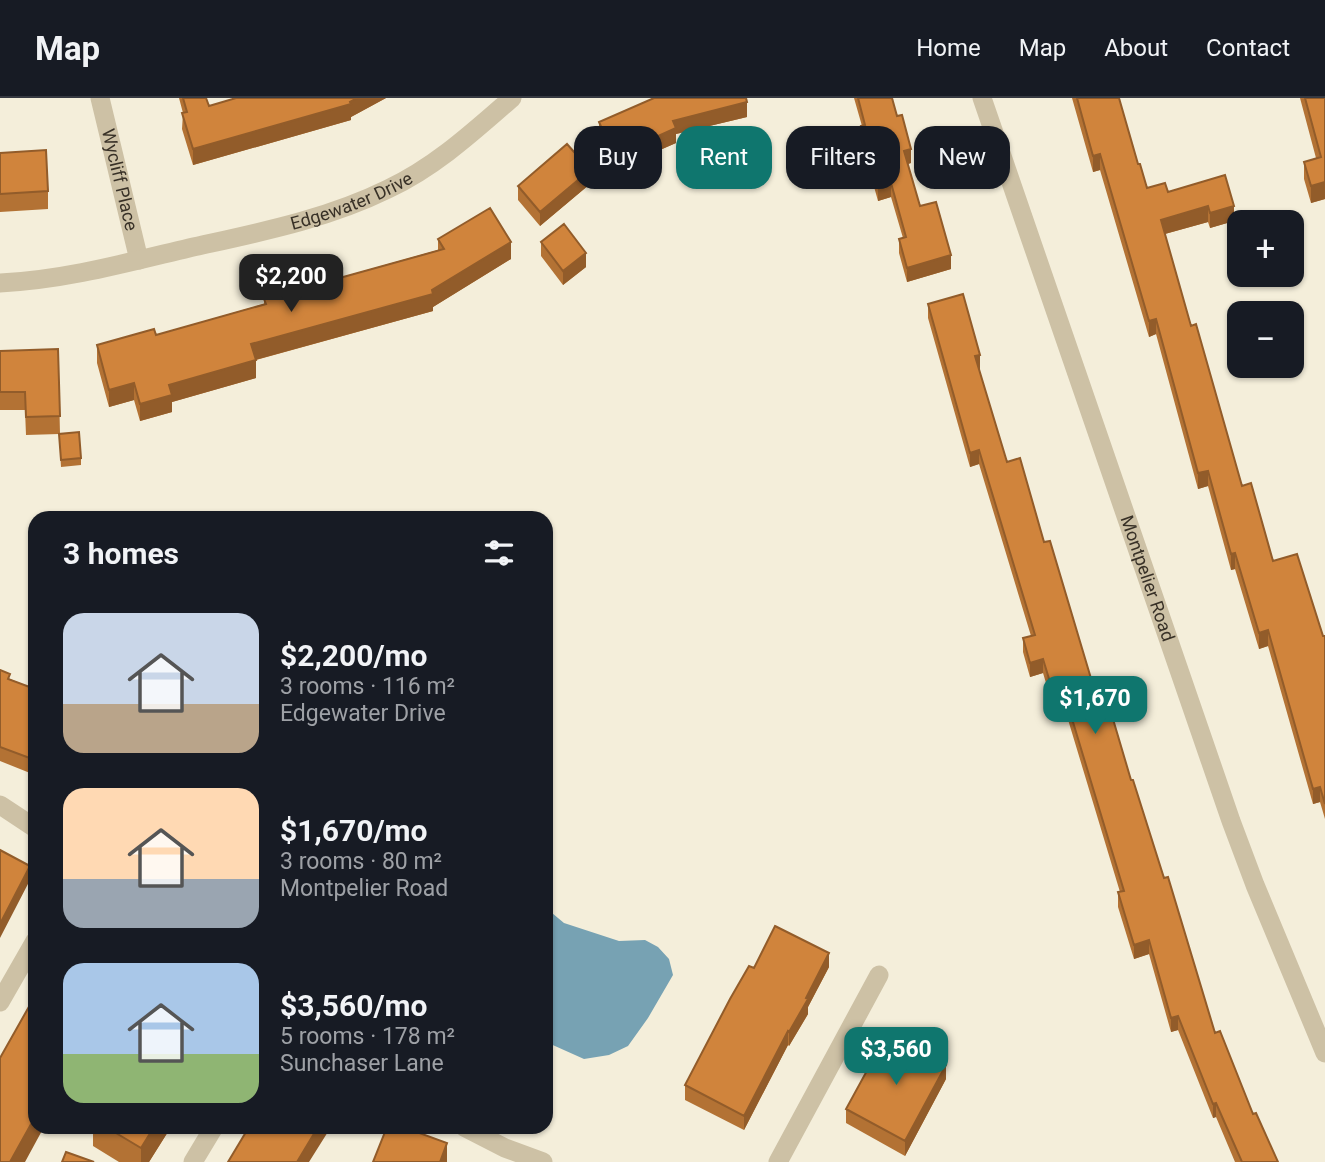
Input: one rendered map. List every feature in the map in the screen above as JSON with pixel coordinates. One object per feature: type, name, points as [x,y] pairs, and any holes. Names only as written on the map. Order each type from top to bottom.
[{"type":"street","name":"Wycliff Place","points":[[100,98],[139,260]]},
{"type":"street","name":"Edgewater Drive","points":[[0,283],[81,274],[338,211],[389,189],[438,160],[512,98]]},
{"type":"street","name":"Montpelier Road","points":[[982,98],[1231,821],[1255,886],[1325,1053]]},
{"type":"street","points":[[0,805],[28,823]]},
{"type":"street","points":[[0,1002],[28,953]]},
{"type":"street","points":[[778,1162],[879,975]]},
{"type":"street","points":[[193,1162],[210,1134]]},
{"type":"street","points":[[474,1134],[502,1155],[543,1162]]},
{"type":"water","points":[[553,914],[564,923],[619,941],[645,940],[658,947],[669,959],[673,975],[628,1046],[609,1055],[584,1059],[553,1045]]},
{"type":"building","points":[[183,98],[206,98],[209,106],[236,98],[357,98],[350,102],[351,104],[193,149],[182,113],[187,112]]},
{"type":"building","points":[[654,98],[746,98],[747,102],[673,121],[676,128],[662,134],[662,126],[601,126],[599,122]]},
{"type":"building","points":[[858,98],[892,98],[897,116],[902,115],[911,149],[904,151],[920,206],[936,202],[951,255],[907,268],[899,239],[906,237],[893,189],[900,189],[900,126],[861,126],[865,125]]},
{"type":"building","points":[[1077,98],[1119,98],[1147,188],[1165,183],[1168,192],[1225,175],[1234,206],[1210,213],[1208,206],[1161,220],[1191,326],[1196,324],[1242,486],[1251,483],[1273,561],[1297,554],[1325,636],[1325,804],[1320,787],[1313,789],[1268,630],[1259,633],[1235,553],[1231,554],[1208,471],[1198,473],[1156,319],[1149,321],[1100,154],[1093,156]]},
{"type":"building","points":[[1305,98],[1325,98],[1325,182],[1311,186],[1304,162],[1321,157]]},
{"type":"building","points":[[567,144],[574,152],[574,183],[540,212],[518,186]]},
{"type":"building","points":[[46,150],[48,191],[0,194],[0,153]]},
{"type":"building","points":[[490,208],[511,242],[432,290],[433,294],[251,344],[256,360],[169,385],[172,395],[140,404],[134,383],[109,390],[97,345],[154,329],[156,335],[266,304],[264,299],[444,249],[438,239]]},
{"type":"building","points":[[564,224],[586,253],[563,271],[541,242]]},
{"type":"building","points":[[963,294],[980,355],[975,356],[1007,462],[1020,458],[1044,542],[1050,541],[1101,712],[1110,709],[1164,878],[1168,877],[1215,1033],[1220,1031],[1253,1114],[1256,1113],[1278,1162],[1242,1162],[1216,1103],[1213,1104],[1178,1016],[1171,1018],[1149,940],[1134,945],[1118,892],[1124,891],[1063,689],[1053,692],[1043,659],[1030,663],[1023,638],[1035,635],[979,450],[970,453],[928,304]]},
{"type":"building","points":[[58,349],[60,416],[26,417],[25,392],[0,392],[0,351]]},
{"type":"building","points":[[79,432],[81,458],[61,460],[59,434]]},
{"type":"building","points":[[0,670],[10,674],[8,679],[28,686],[28,757],[0,747]]},
{"type":"building","points":[[0,850],[28,865],[28,870],[0,924]]},
{"type":"building","points":[[775,926],[829,953],[806,998],[808,999],[788,1031],[744,1116],[685,1085],[730,999],[749,966],[754,968]]},
{"type":"building","points":[[28,1008],[28,1130],[10,1162],[0,1162],[0,1058]]},
{"type":"building","points":[[887,1034],[946,1065],[905,1141],[846,1109]]},
{"type":"building","points":[[118,1134],[150,1134],[141,1148]]},
{"type":"building","points":[[245,1134],[314,1134],[297,1162],[228,1162]]},
{"type":"building","points":[[384,1134],[422,1134],[447,1143],[440,1162],[373,1162]]},
{"type":"building","points":[[66,1152],[94,1162],[62,1162]]}]
